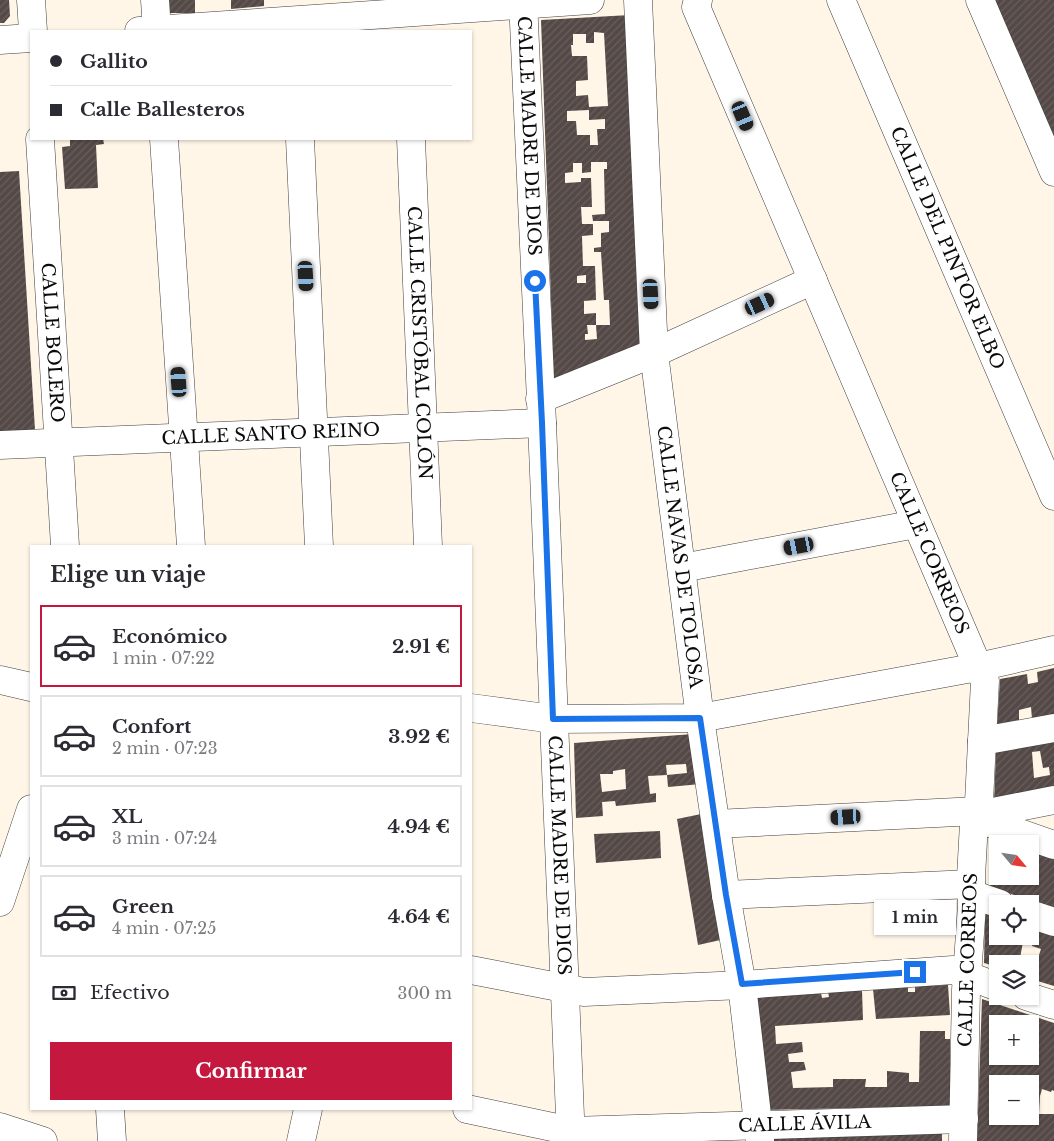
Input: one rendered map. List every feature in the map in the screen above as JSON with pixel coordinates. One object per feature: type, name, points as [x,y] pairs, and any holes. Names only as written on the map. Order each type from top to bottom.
[{"type":"street","points":[[32,0],[34,30]]},
{"type":"street","points":[[151,30],[155,0]]},
{"type":"street","points":[[161,30],[294,17],[406,15],[523,2],[590,0]]},
{"type":"street","name":"CALLE NAVAS DE TOLOSA","points":[[638,0],[654,353],[700,718],[726,895],[742,984],[759,1133]]},
{"type":"street","name":"CALLE CORREOS","points":[[698,0],[696,7],[916,524],[985,681],[979,802],[974,823],[967,975],[963,1130]]},
{"type":"street","name":"CALLE DEL PINTOR ELBO","points":[[841,0],[1054,496]]},
{"type":"street","points":[[980,0],[1054,172]]},
{"type":"street","name":"CALLE MADRE DE DIOS","points":[[523,2],[571,1136]]},
{"type":"street","points":[[0,40],[30,38]]},
{"type":"street","name":"CALLE BOLERO","points":[[40,140],[65,545]]},
{"type":"street","points":[[164,140],[191,545]]},
{"type":"street","points":[[300,140],[319,545]]},
{"type":"street","name":"CALLE CRISTÓBAL COLÓN","points":[[411,140],[428,545]]},
{"type":"street","name":"CALLE SANTO REINO","points":[[0,445],[423,428],[541,411],[654,353],[813,280]]},
{"type":"street","points":[[682,568],[916,524]]},
{"type":"street","points":[[472,708],[553,719],[700,718],[978,667],[1054,650]]},
{"type":"street","points":[[0,680],[30,687]]},
{"type":"street","points":[[982,741],[1054,728]]},
{"type":"street","points":[[716,824],[977,811],[993,812],[1054,800]]},
{"type":"street","points":[[977,811],[993,824],[1054,845]]},
{"type":"street","points":[[0,902],[30,812]]},
{"type":"street","points":[[726,895],[971,889],[989,898]]},
{"type":"street","points":[[1039,917],[1054,922]]},
{"type":"street","points":[[472,970],[584,992],[953,970],[989,984]]},
{"type":"street","points":[[1039,1000],[1054,1005]]},
{"type":"street","points":[[110,1110],[112,1141]]},
{"type":"street","points":[[301,1141],[308,1110]]},
{"type":"street","name":"CALLE ÁVILA","points":[[471,1110],[571,1136],[963,1130]]},
{"type":"street","points":[[0,1127],[43,1141]]},
{"type":"building","points":[[0,0],[9,0],[10,16],[4,23],[0,23]]},
{"type":"building","points":[[168,0],[195,0],[195,13],[169,13]]},
{"type":"building","points":[[231,0],[264,0],[264,6],[231,9]]},
{"type":"building","points":[[991,0],[1054,0],[1054,147]]},
{"type":"building","points":[[630,15],[643,347],[554,384],[541,20]],"holes":[[[594,32],[604,33],[608,106],[589,107],[588,95],[576,96],[576,81],[588,80],[587,56],[572,56],[573,34],[586,34],[586,43],[594,43]],[[589,110],[589,120],[605,119],[605,129],[597,129],[598,145],[590,145],[590,135],[577,135],[576,121],[567,121],[567,111]],[[591,162],[607,162],[607,169],[604,169],[605,214],[592,215],[593,221],[609,221],[609,232],[601,233],[601,247],[594,248],[594,252],[601,252],[604,300],[609,300],[610,325],[596,325],[596,313],[584,314],[584,301],[596,300],[595,266],[583,266],[582,236],[593,235],[593,224],[582,224],[581,207],[592,207],[591,178],[581,178],[581,182],[565,183],[565,173],[573,172],[573,163],[582,163],[582,173],[591,172]],[[586,275],[586,283],[577,283],[577,276]],[[587,325],[596,325],[597,339],[585,340],[585,334],[588,334]]]},
{"type":"building","points":[[70,140],[103,140],[104,144],[96,145],[98,188],[65,189],[62,147],[70,146]]},
{"type":"building","points":[[19,171],[35,430],[0,432],[0,172]]},
{"type":"building","points":[[1054,668],[1054,715],[1032,719],[1031,707],[1019,710],[1019,722],[997,726],[1000,679],[1027,674],[1028,684],[1038,682],[1037,672]]},
{"type":"building","points":[[693,734],[701,784],[668,787],[667,775],[648,776],[650,794],[656,793],[656,802],[616,806],[615,801],[602,802],[603,816],[576,818],[574,743]],"holes":[[[686,764],[687,773],[667,775],[666,765]],[[625,769],[626,789],[602,792],[600,774],[613,774],[613,771]]]},
{"type":"building","points":[[1054,741],[1054,790],[994,802],[996,751]],"holes":[[[1040,751],[1043,768],[1049,767],[1050,775],[1034,778],[1032,752]]]},
{"type":"building","points":[[706,813],[725,939],[698,945],[677,819]]},
{"type":"building","points":[[660,831],[661,858],[596,863],[594,834]]},
{"type":"building","points":[[1039,851],[1054,856],[1054,908],[1039,903],[1039,895],[1014,895],[990,887],[990,885],[1039,885]]},
{"type":"building","points":[[985,912],[989,913],[989,945],[1022,945],[1021,955],[989,955],[989,964],[984,963]]},
{"type":"building","points":[[1039,931],[1054,935],[1054,986],[1039,981],[1039,955],[1041,949],[1032,946],[1039,945]]},
{"type":"building","points":[[948,985],[950,1015],[876,1019],[873,989],[908,987],[908,992],[915,992],[915,986]]},
{"type":"building","points":[[862,990],[863,1020],[775,1026],[776,1044],[802,1042],[803,1052],[788,1054],[789,1062],[804,1062],[806,1070],[791,1072],[793,1088],[833,1087],[833,1079],[866,1079],[865,1087],[887,1087],[887,1071],[909,1073],[909,1082],[919,1082],[920,1031],[945,1031],[945,1039],[950,1039],[950,1106],[765,1110],[756,996],[821,993],[822,998],[829,997],[828,992]]},
{"type":"building","points":[[982,999],[989,1001],[989,1005],[1000,1005],[1030,1015],[989,1015],[989,1065],[1039,1065],[1039,1018],[1054,1023],[1054,1091],[1042,1089],[1039,1114],[1054,1114],[1054,1141],[977,1141]]},
{"type":"building","points":[[942,1131],[942,1141],[770,1141],[769,1135]]},
{"type":"route","points":[[535,281],[553,719],[700,718],[726,895],[742,984],[915,972]]}]
